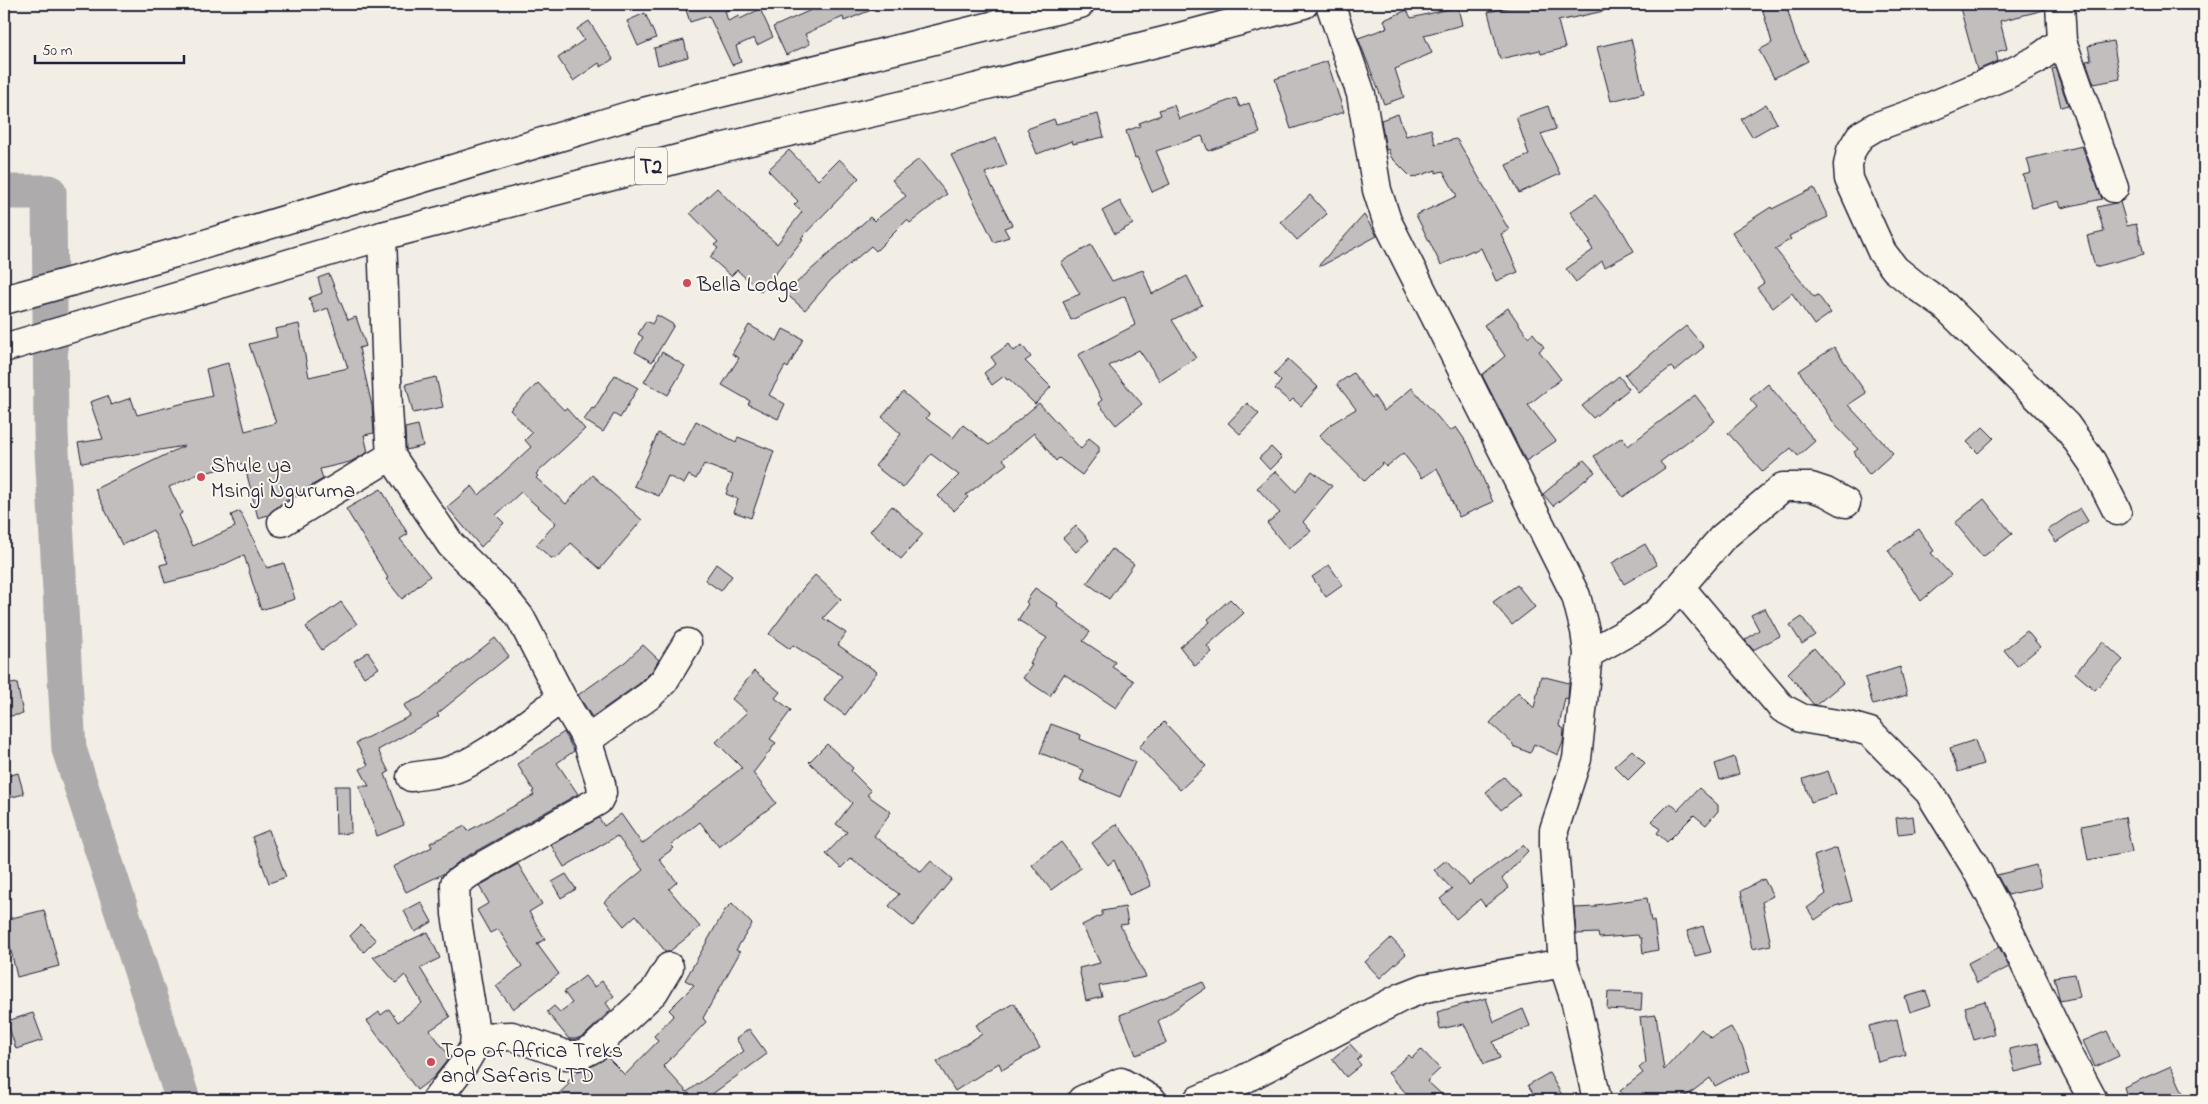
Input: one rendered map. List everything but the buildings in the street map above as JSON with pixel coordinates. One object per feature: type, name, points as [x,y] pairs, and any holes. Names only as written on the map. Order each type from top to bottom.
[{"type":"main road","name":"T2","points":[[4,300],[182,251],[635,114],[1080,4]]},
{"type":"main road","name":"T2","points":[[4,348],[382,236],[712,150],[972,89],[1304,4]]},
{"type":"main road","points":[[1330,4],[1361,94],[1377,190],[1387,221],[1576,596],[1585,631],[1588,654],[1577,759],[1554,830],[1554,847],[1563,963],[1576,1003],[1597,1100]]},
{"type":"main road","points":[[2060,4],[2062,40],[2114,188]]},
{"type":"main road","points":[[2062,40],[2036,60],[2008,74],[1925,109],[1875,127],[1860,136],[1851,151],[1848,165],[1849,179],[1882,252],[1895,269],[1945,306],[2066,425],[2092,462],[2117,512]]},
{"type":"main road","points":[[382,236],[387,399],[391,456],[451,545],[503,596],[520,617],[562,698],[587,740],[602,793],[598,801],[470,873],[456,884],[456,914],[475,1037],[474,1048],[436,1100]]},
{"type":"main road","points":[[282,522],[391,456]]},
{"type":"main road","points":[[1588,654],[1649,619],[1680,587],[1722,538],[1783,488],[1811,487],[1826,492],[1846,503]]},
{"type":"main road","points":[[1680,587],[1782,708],[1802,718],[1849,726],[1870,732],[1929,792],[1974,865],[2003,919],[2093,1100]]},
{"type":"main road","points":[[587,740],[650,695],[664,681],[687,643]]},
{"type":"main road","points":[[411,777],[446,771],[463,764],[493,748],[562,698]]},
{"type":"main road","points":[[1198,1100],[1231,1086],[1402,997],[1425,988],[1563,963]]},
{"type":"main road","points":[[475,1037],[512,1036],[566,1055],[580,1055],[594,1048],[654,992],[669,967]]},
{"type":"main road","points":[[1082,1100],[1121,1082],[1152,1100]]},
{"type":"waterway","points":[[4,192],[49,192],[51,433],[69,749],[183,1100]]},
{"type":"place","name":"Bella Lodge","points":[[687,283]]},
{"type":"place","name":"Shule ya Msingi Nguruma","points":[[201,477]]},
{"type":"place","name":"Top Of Africa Treks and Safaris LTD","points":[[431,1062]]}]
